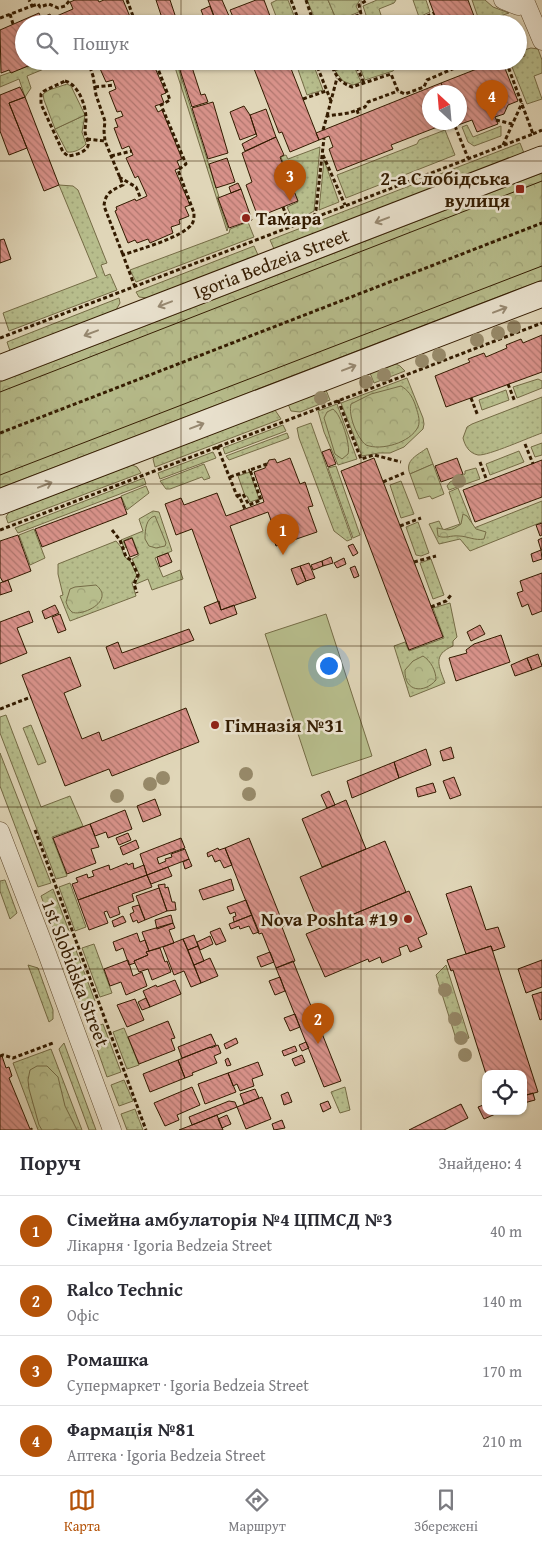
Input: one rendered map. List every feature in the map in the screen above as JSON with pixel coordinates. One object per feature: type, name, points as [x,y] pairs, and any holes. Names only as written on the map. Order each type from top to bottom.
[{"type":"street","points":[[503,0],[518,6],[526,3],[542,41]]},
{"type":"street","name":"Igoria Bedzeia Street","points":[[0,368],[542,159]]},
{"type":"street","points":[[0,502],[542,294]]},
{"type":"street","name":"1st Slobidska Street","points":[[0,831],[112,1130]]},
{"type":"path","points":[[29,0],[32,6]]},
{"type":"path","points":[[0,18],[38,4],[40,7],[49,4],[58,8],[65,6],[70,0]]},
{"type":"path","points":[[127,0],[133,15]]},
{"type":"path","points":[[291,0],[297,15]]},
{"type":"path","points":[[306,0],[311,15]]},
{"type":"path","points":[[358,15],[361,14],[359,5],[367,0]]},
{"type":"path","points":[[430,15],[434,13]]},
{"type":"path","points":[[10,14],[13,24]]},
{"type":"path","points":[[91,70],[105,121],[105,141],[118,177],[123,185],[108,193],[104,206],[135,286]]},
{"type":"path","points":[[123,255],[172,238],[191,226],[194,220],[194,213],[178,170],[186,164],[162,105],[170,100],[158,70]]},
{"type":"path","points":[[318,70],[331,101]]},
{"type":"path","points":[[333,70],[337,78],[352,87],[391,74],[398,91]]},
{"type":"path","points":[[358,70],[364,83]]},
{"type":"path","points":[[327,116],[350,114],[365,107],[368,102],[398,91],[405,94],[414,93],[424,87],[427,80],[450,70]]},
{"type":"path","points":[[510,70],[533,134]]},
{"type":"path","points":[[322,130],[337,78]]},
{"type":"path","points":[[65,81],[70,82],[76,87],[85,110],[85,129],[88,139],[88,146],[80,153],[68,156],[63,152],[41,104],[41,94],[44,91],[65,81]]},
{"type":"path","points":[[95,88],[114,85]]},
{"type":"path","points":[[303,99],[326,90]]},
{"type":"path","points":[[503,145],[522,102]]},
{"type":"path","points":[[357,110],[359,116]]},
{"type":"path","points":[[496,120],[512,124]]},
{"type":"path","points":[[458,130],[468,158]]},
{"type":"path","points":[[0,338],[542,130]]},
{"type":"path","points":[[314,217],[324,138]]},
{"type":"path","points":[[88,139],[105,141]]},
{"type":"path","points":[[111,156],[132,151]]},
{"type":"path","points":[[322,153],[345,205]]},
{"type":"path","points":[[118,177],[136,187],[141,199]]},
{"type":"path","points":[[283,207],[290,226]]},
{"type":"path","points":[[0,433],[542,223]]},
{"type":"path","points":[[0,530],[542,323]]},
{"type":"path","points":[[508,384],[515,402]]},
{"type":"path","points":[[471,398],[478,416]]},
{"type":"path","points":[[338,400],[361,459],[374,455],[401,462]]},
{"type":"path","points":[[525,444],[533,464]]},
{"type":"path","points":[[218,446],[237,496],[240,498],[244,509]]},
{"type":"path","points":[[480,462],[487,481]]},
{"type":"path","points":[[230,477],[267,464]]},
{"type":"path","points":[[237,496],[243,494],[250,504],[261,500],[250,470]]},
{"type":"path","points":[[383,482],[404,473]]},
{"type":"path","points":[[400,526],[421,518]]},
{"type":"path","points":[[112,530],[120,540],[126,556],[131,560],[138,575],[134,584],[137,593]]},
{"type":"path","points":[[414,562],[436,556]]},
{"type":"path","points":[[431,607],[446,601],[451,595]]},
{"type":"path","points":[[0,709],[31,697]]},
{"type":"path","points":[[35,830],[146,1130]]},
{"type":"path","points":[[0,1056],[13,1058],[53,1043]]},
{"type":"green space","points":[[277,0],[288,0],[294,15],[276,15],[271,3]]},
{"type":"green space","points":[[307,0],[328,0],[334,15],[313,15]]},
{"type":"green space","points":[[328,0],[360,0],[356,6],[359,12],[352,15],[334,15]]},
{"type":"green space","points":[[377,0],[396,0],[394,3],[379,9],[381,15],[366,15],[363,6]]},
{"type":"green space","points":[[413,0],[426,0],[430,12],[418,15]]},
{"type":"green space","points":[[472,0],[485,0],[493,7],[509,13],[503,15],[477,15]]},
{"type":"green space","points":[[527,49],[538,49],[542,60],[542,73],[534,76],[542,99],[527,104],[513,70],[527,70]]},
{"type":"green space","points":[[17,70],[41,70],[27,76],[31,88],[25,97],[19,79],[0,87],[0,76]]},
{"type":"green space","points":[[176,70],[179,70],[219,197],[217,197],[228,228],[227,231]]},
{"type":"green space","points":[[298,70],[315,70],[323,90],[307,95]]},
{"type":"green space","points":[[356,70],[361,82],[353,85],[343,81],[335,71]]},
{"type":"green space","points":[[361,70],[394,70],[393,71],[365,80]]},
{"type":"green space","points":[[67,84],[71,86],[85,115],[55,129],[43,94]]},
{"type":"green space","points":[[85,115],[82,132],[86,144],[78,150],[67,152],[55,129]]},
{"type":"green space","points":[[467,125],[473,137],[501,126],[501,136],[474,146],[468,142],[463,130],[467,130]]},
{"type":"green space","points":[[445,130],[455,155],[346,198],[337,175],[417,144],[419,140]]},
{"type":"green space","points":[[520,143],[524,153],[274,249],[270,240]]},
{"type":"green space","points":[[320,147],[314,211],[294,222],[287,207],[298,202],[281,157],[286,155],[288,159]]},
{"type":"green space","points":[[324,160],[339,202],[319,210]]},
{"type":"green space","points":[[542,173],[542,280],[0,488],[0,382]]},
{"type":"green space","points":[[59,185],[73,186],[78,190],[107,263],[101,265],[105,276],[110,274],[117,290],[9,331],[3,313],[97,277]]},
{"type":"green space","points":[[248,222],[254,237],[136,282],[130,270],[229,233],[230,229]]},
{"type":"green space","points":[[254,246],[258,255],[147,298],[139,297],[136,292]]},
{"type":"green space","points":[[119,298],[120,303],[116,310],[10,351],[7,342]]},
{"type":"green space","points":[[396,364],[405,371],[374,383],[370,373]]},
{"type":"green space","points":[[407,378],[423,418],[423,429],[404,447],[390,453],[362,456],[341,403]]},
{"type":"green space","points":[[538,379],[542,381],[542,388],[517,398],[513,387]]},
{"type":"green space","points":[[401,386],[408,391],[414,401],[419,418],[418,427],[409,437],[395,444],[379,447],[366,445],[359,437],[354,426],[350,409],[351,404],[371,394]]},
{"type":"green space","points":[[326,390],[330,400],[300,412],[291,411],[288,404]]},
{"type":"green space","points":[[506,390],[509,400],[482,410],[479,400]]},
{"type":"green space","points":[[542,397],[542,433],[483,455],[475,454],[466,446],[463,438],[467,427]]},
{"type":"green space","points":[[337,404],[357,459],[338,465],[324,432],[318,411]]},
{"type":"green space","points":[[333,409],[342,423],[347,438],[349,450],[348,454],[342,459],[335,454],[324,418],[327,412]]},
{"type":"green space","points":[[275,410],[281,419],[155,467],[153,459],[155,456]]},
{"type":"green space","points":[[311,423],[352,539],[347,541],[334,531],[299,438],[297,428]]},
{"type":"green space","points":[[283,425],[286,431],[225,454],[223,448]]},
{"type":"green space","points":[[287,433],[289,438],[229,460],[226,456]]},
{"type":"green space","points":[[542,443],[542,455],[535,457],[531,447]]},
{"type":"green space","points":[[427,448],[433,464],[410,474],[410,461]]},
{"type":"green space","points":[[519,451],[524,462],[490,475],[486,464]]},
{"type":"green space","points":[[213,452],[216,458],[160,479],[158,473]]},
{"type":"green space","points":[[204,464],[210,478],[204,480],[202,477],[170,489],[166,489],[160,481]]},
{"type":"green space","points":[[433,464],[444,494],[432,499],[430,496],[419,499],[410,474]]},
{"type":"green space","points":[[132,465],[137,467],[141,473],[8,523],[6,517],[9,512]]},
{"type":"green space","points":[[336,466],[360,535],[353,538],[328,468]]},
{"type":"green space","points":[[476,468],[480,479],[449,490],[447,486],[450,482],[465,474],[465,471]]},
{"type":"green space","points":[[250,472],[259,499],[250,502],[247,496],[245,496],[238,476]]},
{"type":"green space","points":[[144,478],[146,484],[18,533],[15,528]]},
{"type":"green space","points":[[401,481],[414,514],[401,518],[390,485]]},
{"type":"green space","points":[[146,486],[149,493],[127,510],[121,496]]},
{"type":"green space","points":[[458,488],[474,528],[542,501],[542,522],[470,551],[460,539],[439,544],[429,524],[439,521],[443,530],[460,524],[449,492]]},
{"type":"green space","points":[[153,511],[159,512],[172,551],[155,558],[163,577],[180,570],[183,579],[152,590],[148,579],[136,584],[140,576],[132,559],[139,555],[132,537],[123,541],[126,547],[124,548],[121,540],[143,531],[139,519]]},
{"type":"green space","points":[[463,514],[467,516],[476,529],[486,532],[484,539],[438,536],[437,528],[447,530],[454,528],[461,524]]},
{"type":"green space","points":[[155,516],[166,543],[165,546],[156,548],[149,546],[145,539],[148,522]]},
{"type":"green space","points":[[418,522],[429,553],[421,556],[416,555],[406,527]]},
{"type":"green space","points":[[34,529],[45,558],[30,565],[19,535]]},
{"type":"green space","points":[[116,541],[125,557],[131,562],[137,576],[132,583],[136,596],[70,621],[60,596],[63,595],[58,574],[58,564]]},
{"type":"green space","points":[[431,559],[444,595],[433,599],[420,563]]},
{"type":"green space","points":[[96,585],[101,591],[102,597],[100,602],[89,610],[72,612],[66,602],[70,589]]},
{"type":"green space","points":[[450,603],[457,637],[453,641],[453,646],[446,649],[440,657],[439,666],[445,683],[410,697],[394,646],[405,642],[409,651],[444,638],[433,608]]},
{"type":"green space","points":[[326,614],[372,756],[312,776],[265,634]]},
{"type":"green space","points":[[423,656],[433,666],[436,680],[426,687],[416,689],[408,683],[405,670],[413,661]]},
{"type":"green space","points":[[6,715],[41,807],[70,796],[83,826],[52,837],[67,876],[56,879],[0,733],[0,717]]},
{"type":"green space","points":[[31,725],[46,762],[38,765],[23,728]]},
{"type":"green space","points":[[0,753],[51,883],[38,887],[0,786]]},
{"type":"green space","points":[[5,880],[17,913],[10,919],[0,891],[0,881]]},
{"type":"green space","points":[[70,883],[86,927],[75,931],[59,887]]},
{"type":"green space","points":[[53,889],[71,936],[58,941],[41,896]]},
{"type":"green space","points":[[94,944],[112,993],[100,997],[82,948]]},
{"type":"green space","points":[[74,945],[95,1001],[82,1007],[61,950]]},
{"type":"green space","points":[[28,965],[38,968],[53,1010],[53,1019],[49,1022]]},
{"type":"green space","points":[[446,965],[469,1038],[457,1042],[436,975]]},
{"type":"green space","points":[[103,1024],[121,1072],[107,1077],[90,1029]]},
{"type":"green space","points":[[124,1028],[139,1065],[127,1069],[113,1032]]},
{"type":"green space","points":[[64,1043],[96,1130],[89,1130],[59,1049]]},
{"type":"green space","points":[[51,1049],[82,1130],[38,1130],[13,1063]]},
{"type":"green space","points":[[37,1066],[47,1066],[58,1077],[65,1106],[77,1130],[42,1130],[39,1125],[28,1080],[30,1070]]},
{"type":"green space","points":[[124,1080],[133,1101],[119,1106],[111,1085]]},
{"type":"green space","points":[[345,1087],[350,1110],[340,1113],[331,1092]]},
{"type":"green space","points":[[135,1109],[143,1130],[127,1130],[121,1114]]},
{"type":"building","points":[[75,0],[98,0],[99,2],[104,0],[123,0],[129,15],[59,15],[73,9],[70,2]]},
{"type":"building","points":[[156,0],[170,0],[175,15],[161,15]]},
{"type":"building","points":[[208,0],[222,0],[229,15],[214,15]]},
{"type":"building","points":[[256,0],[264,0],[270,15],[232,15],[230,10]]},
{"type":"building","points":[[429,0],[468,0],[474,15],[435,15]]},
{"type":"building","points":[[210,6],[213,15],[203,15],[201,10]]},
{"type":"building","points":[[15,23],[15,70],[18,70],[11,73],[9,70],[1,73],[0,30]]},
{"type":"building","points":[[101,70],[156,70],[166,93],[161,95],[164,103],[155,106],[158,112],[162,110],[182,159],[177,161],[180,168],[175,170],[190,205],[185,207],[189,216],[179,220],[180,224],[171,227],[173,233],[150,243],[148,239],[137,243],[135,240],[128,243],[115,211],[117,210],[116,207],[147,196],[138,176],[135,178],[126,158],[133,155],[129,146],[122,149],[114,128],[118,127],[115,119],[123,116],[121,111],[117,112],[109,92],[116,89],[113,80],[106,82]]},
{"type":"building","points":[[180,70],[193,70],[201,95],[205,94],[208,102],[192,107]]},
{"type":"building","points":[[254,70],[292,70],[319,140],[290,152],[282,132],[279,133]]},
{"type":"building","points":[[474,70],[506,70],[518,101],[508,105],[504,114],[495,117],[498,124],[477,132],[472,120],[467,122],[467,85],[442,85],[441,83]]},
{"type":"building","points":[[20,87],[25,97],[9,103],[27,148],[9,155],[0,131],[0,95]]},
{"type":"building","points":[[422,91],[422,130],[430,130],[391,145],[393,149],[337,171],[329,149],[333,147],[329,136],[319,140],[316,133]]},
{"type":"building","points":[[25,97],[59,185],[44,191],[9,103]]},
{"type":"building","points":[[213,102],[228,153],[208,159],[192,108]]},
{"type":"building","points":[[244,106],[250,115],[256,134],[240,140],[230,112]]},
{"type":"building","points":[[266,109],[276,137],[245,151],[242,144],[257,136],[250,115]]},
{"type":"building","points":[[276,137],[284,155],[280,157],[298,201],[258,217],[246,185],[252,182],[242,153]]},
{"type":"building","points":[[227,158],[235,182],[216,188],[209,164]]},
{"type":"building","points":[[238,183],[241,189],[231,193],[229,187]]},
{"type":"building","points":[[241,189],[252,220],[229,228],[218,198]]},
{"type":"building","points":[[4,239],[11,259],[0,263],[0,240]]},
{"type":"building","points":[[542,335],[542,372],[446,407],[435,376],[470,362],[468,359],[484,353],[486,357],[507,348],[506,345],[521,339],[523,343]]},
{"type":"building","points":[[330,449],[336,464],[328,467],[322,452]]},
{"type":"building","points":[[290,458],[300,484],[305,482],[313,506],[308,507],[317,532],[276,546],[271,530],[274,529],[268,512],[230,526],[256,598],[221,610],[192,529],[176,535],[165,504],[181,498],[184,505],[217,493],[226,516],[264,502],[254,472],[265,468],[269,460],[275,459],[277,463]]},
{"type":"building","points":[[374,458],[443,637],[409,650],[341,471]]},
{"type":"building","points":[[457,458],[463,474],[441,482],[435,466]]},
{"type":"building","points":[[542,460],[542,497],[475,522],[463,490]]},
{"type":"building","points":[[121,497],[127,514],[42,547],[35,529]]},
{"type":"building","points":[[542,523],[542,535],[540,536],[536,525]]},
{"type":"building","points":[[18,535],[31,571],[3,582],[0,577],[0,541]]},
{"type":"building","points":[[132,538],[138,554],[130,557],[124,541]]},
{"type":"building","points":[[542,538],[542,550],[541,550],[538,540]]},
{"type":"building","points":[[353,544],[358,553],[353,556],[348,546]]},
{"type":"building","points":[[541,550],[542,559],[533,562],[531,554]]},
{"type":"building","points":[[168,553],[172,562],[160,567],[157,557]]},
{"type":"building","points":[[331,557],[333,563],[323,566],[322,561]]},
{"type":"building","points":[[344,558],[346,564],[337,568],[334,563]]},
{"type":"building","points":[[322,561],[323,566],[313,570],[311,565]]},
{"type":"building","points":[[309,563],[315,578],[306,581],[300,566]]},
{"type":"building","points":[[300,566],[306,581],[297,585],[291,569]]},
{"type":"building","points":[[355,566],[359,576],[354,578],[350,568]]},
{"type":"building","points":[[542,573],[542,611],[532,615],[528,604],[522,607],[517,593],[523,591],[520,581]]},
{"type":"building","points":[[8,580],[12,591],[0,595],[0,583]]},
{"type":"building","points":[[219,601],[221,610],[234,605],[237,614],[210,624],[204,607]]},
{"type":"building","points":[[55,605],[59,613],[45,619],[42,611]]},
{"type":"building","points":[[29,611],[33,622],[17,628],[27,653],[0,664],[0,622]]},
{"type":"building","points":[[60,614],[66,630],[58,633],[52,617]]},
{"type":"building","points":[[480,625],[485,634],[471,641],[467,632]]},
{"type":"building","points":[[189,629],[194,640],[114,669],[106,647],[118,642],[122,653]]},
{"type":"building","points":[[501,635],[510,662],[456,681],[449,658],[467,653],[466,650],[474,644]]},
{"type":"building","points":[[538,654],[542,666],[532,670],[527,658]]},
{"type":"building","points":[[70,657],[81,686],[64,693],[82,739],[99,732],[102,741],[186,708],[199,742],[112,776],[109,769],[65,786],[22,675]]},
{"type":"building","points":[[527,658],[532,670],[515,676],[511,665]]},
{"type":"building","points":[[451,747],[454,758],[443,761],[440,751]]},
{"type":"building","points":[[426,749],[431,765],[399,778],[394,762]]},
{"type":"building","points":[[394,762],[399,778],[352,798],[347,781]]},
{"type":"building","points":[[454,777],[461,795],[450,799],[443,781]]},
{"type":"building","points":[[433,783],[436,792],[418,797],[416,788]]},
{"type":"building","points":[[329,791],[335,805],[327,808],[321,795]]},
{"type":"building","points":[[155,799],[161,815],[143,822],[137,806]]},
{"type":"building","points":[[346,800],[366,849],[322,867],[302,819]]},
{"type":"building","points":[[125,810],[132,829],[108,838],[106,832],[95,836],[90,824]]},
{"type":"building","points":[[90,824],[99,847],[91,849],[96,863],[67,874],[53,838]]},
{"type":"building","points":[[128,833],[131,840],[119,845],[116,838]]},
{"type":"building","points":[[181,838],[185,848],[157,858],[159,864],[166,861],[165,859],[172,857],[171,854],[185,849],[189,859],[147,875],[140,854]]},
{"type":"building","points":[[249,838],[284,926],[282,927],[295,961],[276,968],[262,933],[259,934],[225,848]]},
{"type":"building","points":[[136,840],[139,848],[123,855],[120,847]]},
{"type":"building","points":[[385,841],[406,892],[321,928],[300,877]]},
{"type":"building","points":[[218,848],[219,850],[225,848],[232,865],[224,868],[220,860],[215,862],[212,855],[208,857],[207,853]]},
{"type":"building","points":[[189,859],[192,866],[185,869],[183,862]]},
{"type":"building","points":[[127,863],[128,865],[133,863],[134,869],[144,865],[147,875],[78,900],[72,884],[78,882],[76,878],[87,874],[88,878],[94,876],[92,871],[109,865],[110,870]]},
{"type":"building","points":[[168,867],[172,876],[151,884],[147,875]]},
{"type":"building","points":[[147,875],[152,887],[132,894],[134,901],[118,907],[120,914],[110,918],[107,911],[104,912],[108,923],[89,930],[78,900]]},
{"type":"building","points":[[231,879],[234,890],[203,900],[199,890]]},
{"type":"building","points":[[165,884],[165,888],[168,887],[172,902],[175,902],[176,910],[167,911],[158,885]]},
{"type":"building","points":[[471,886],[486,930],[498,927],[505,947],[493,951],[491,946],[466,954],[446,894]]},
{"type":"building","points":[[159,888],[167,911],[145,920],[136,896]]},
{"type":"building","points":[[409,891],[427,934],[418,938],[422,947],[410,952],[407,945],[399,948],[401,955],[382,963],[380,957],[369,962],[368,959],[325,977],[306,934]]},
{"type":"building","points":[[246,900],[252,915],[234,922],[235,912],[230,914],[227,907]]},
{"type":"building","points":[[139,905],[145,920],[138,923],[137,920],[133,922],[130,914],[134,912],[132,907]]},
{"type":"building","points":[[171,915],[173,923],[157,929],[155,920]]},
{"type":"building","points":[[252,915],[259,932],[253,934],[249,926],[240,929],[239,926],[231,929],[229,924]]},
{"type":"building","points":[[123,916],[126,922],[114,927],[112,921]]},
{"type":"building","points":[[173,923],[175,928],[169,930],[174,943],[149,951],[142,932]]},
{"type":"building","points":[[220,928],[226,941],[216,945],[210,932]]},
{"type":"building","points":[[137,933],[140,942],[145,940],[149,951],[146,952],[148,955],[129,965],[123,948],[116,951],[113,942]]},
{"type":"building","points":[[194,935],[198,946],[188,950],[183,939]]},
{"type":"building","points":[[210,936],[213,944],[200,950],[197,942]]},
{"type":"building","points":[[183,939],[201,983],[191,987],[184,971],[174,975],[163,947]]},
{"type":"building","points":[[198,946],[204,961],[194,965],[188,950]]},
{"type":"building","points":[[491,946],[538,1092],[527,1095],[527,1070],[485,1070],[453,970],[451,971],[447,960]]},
{"type":"building","points":[[160,948],[171,972],[152,980],[148,969],[139,972],[134,961],[148,955],[146,952]]},
{"type":"building","points":[[270,952],[274,962],[261,967],[257,957]]},
{"type":"building","points":[[210,958],[218,976],[201,983],[194,965]]},
{"type":"building","points":[[128,960],[133,976],[142,972],[147,986],[126,995],[121,982],[110,986],[104,969]]},
{"type":"building","points":[[542,960],[542,987],[526,993],[518,969]]},
{"type":"building","points":[[293,961],[341,1081],[324,1087],[276,968]]},
{"type":"building","points":[[280,977],[285,991],[275,995],[269,981]]},
{"type":"building","points":[[175,980],[181,994],[150,1007],[143,991]]},
{"type":"building","points":[[542,992],[542,1019],[540,1020],[532,995]]},
{"type":"building","points":[[146,998],[150,1007],[142,1010],[138,1002]]},
{"type":"building","points":[[135,999],[144,1020],[127,1027],[117,1005]]},
{"type":"building","points":[[295,1014],[300,1027],[290,1031],[284,1018]]},
{"type":"building","points":[[168,1021],[175,1038],[171,1039],[175,1050],[139,1064],[128,1037]]},
{"type":"building","points":[[211,1034],[216,1045],[182,1058],[178,1047]]},
{"type":"building","points":[[236,1038],[238,1043],[226,1049],[224,1044]]},
{"type":"building","points":[[306,1042],[309,1048],[302,1051],[299,1045]]},
{"type":"building","points":[[218,1045],[221,1053],[214,1056],[217,1063],[192,1073],[193,1075],[185,1078],[178,1060]]},
{"type":"building","points":[[295,1046],[297,1051],[284,1056],[282,1051]]},
{"type":"building","points":[[302,1055],[305,1062],[295,1066],[292,1059]]},
{"type":"building","points":[[0,1056],[2,1056],[6,1068],[9,1067],[12,1076],[9,1078],[32,1130],[0,1130]]},
{"type":"building","points":[[228,1058],[231,1065],[227,1066],[225,1060]]},
{"type":"building","points":[[178,1060],[185,1078],[150,1092],[143,1074]]},
{"type":"building","points":[[258,1062],[263,1075],[252,1079],[254,1086],[240,1091],[237,1084],[233,1086],[228,1073]]},
{"type":"building","points":[[228,1073],[236,1092],[205,1104],[198,1084]]},
{"type":"building","points":[[192,1087],[200,1105],[177,1115],[179,1120],[165,1126],[154,1103]]},
{"type":"building","points":[[255,1089],[259,1098],[244,1104],[240,1094]]},
{"type":"building","points":[[288,1092],[292,1102],[284,1105],[281,1095]]},
{"type":"building","points":[[533,1093],[535,1100],[527,1102],[527,1095]]},
{"type":"building","points":[[262,1097],[271,1119],[246,1129],[237,1107]]},
{"type":"building","points":[[229,1101],[235,1102],[237,1107],[192,1125],[189,1117]]},
{"type":"building","points":[[328,1101],[331,1108],[323,1112],[320,1104]]},
{"type":"building","points":[[461,1104],[468,1118],[444,1130],[409,1130]]},
{"type":"building","points":[[482,1106],[482,1115],[478,1107]]},
{"type":"building","points":[[217,1115],[223,1130],[179,1130],[192,1125]]},
{"type":"building","points":[[227,1115],[231,1124],[222,1128],[218,1119]]},
{"type":"building","points":[[482,1115],[493,1115],[484,1119]]},
{"type":"building","points":[[282,1120],[285,1128],[274,1130],[272,1124]]},
{"type":"tram line","points":[[0,392],[542,181]]},
{"type":"tram line","points":[[0,475],[542,266]]},
{"type":"place","name":"Фармація №81","points":[[492,121]]},
{"type":"place","name":"2-а Слобідська вулиця","points":[[520,189]]},
{"type":"place","name":"Ромашка","points":[[290,201]]},
{"type":"place","name":"Тамара","points":[[246,218]]},
{"type":"place","name":"Сімейна амбулаторія №4 ЦПМСД №3","points":[[283,555]]},
{"type":"place","name":"Гімназія №31","points":[[215,725]]},
{"type":"place","name":"Nova Poshta #19","points":[[408,919]]},
{"type":"place","name":"Ralco Technic","points":[[318,1044]]}]
